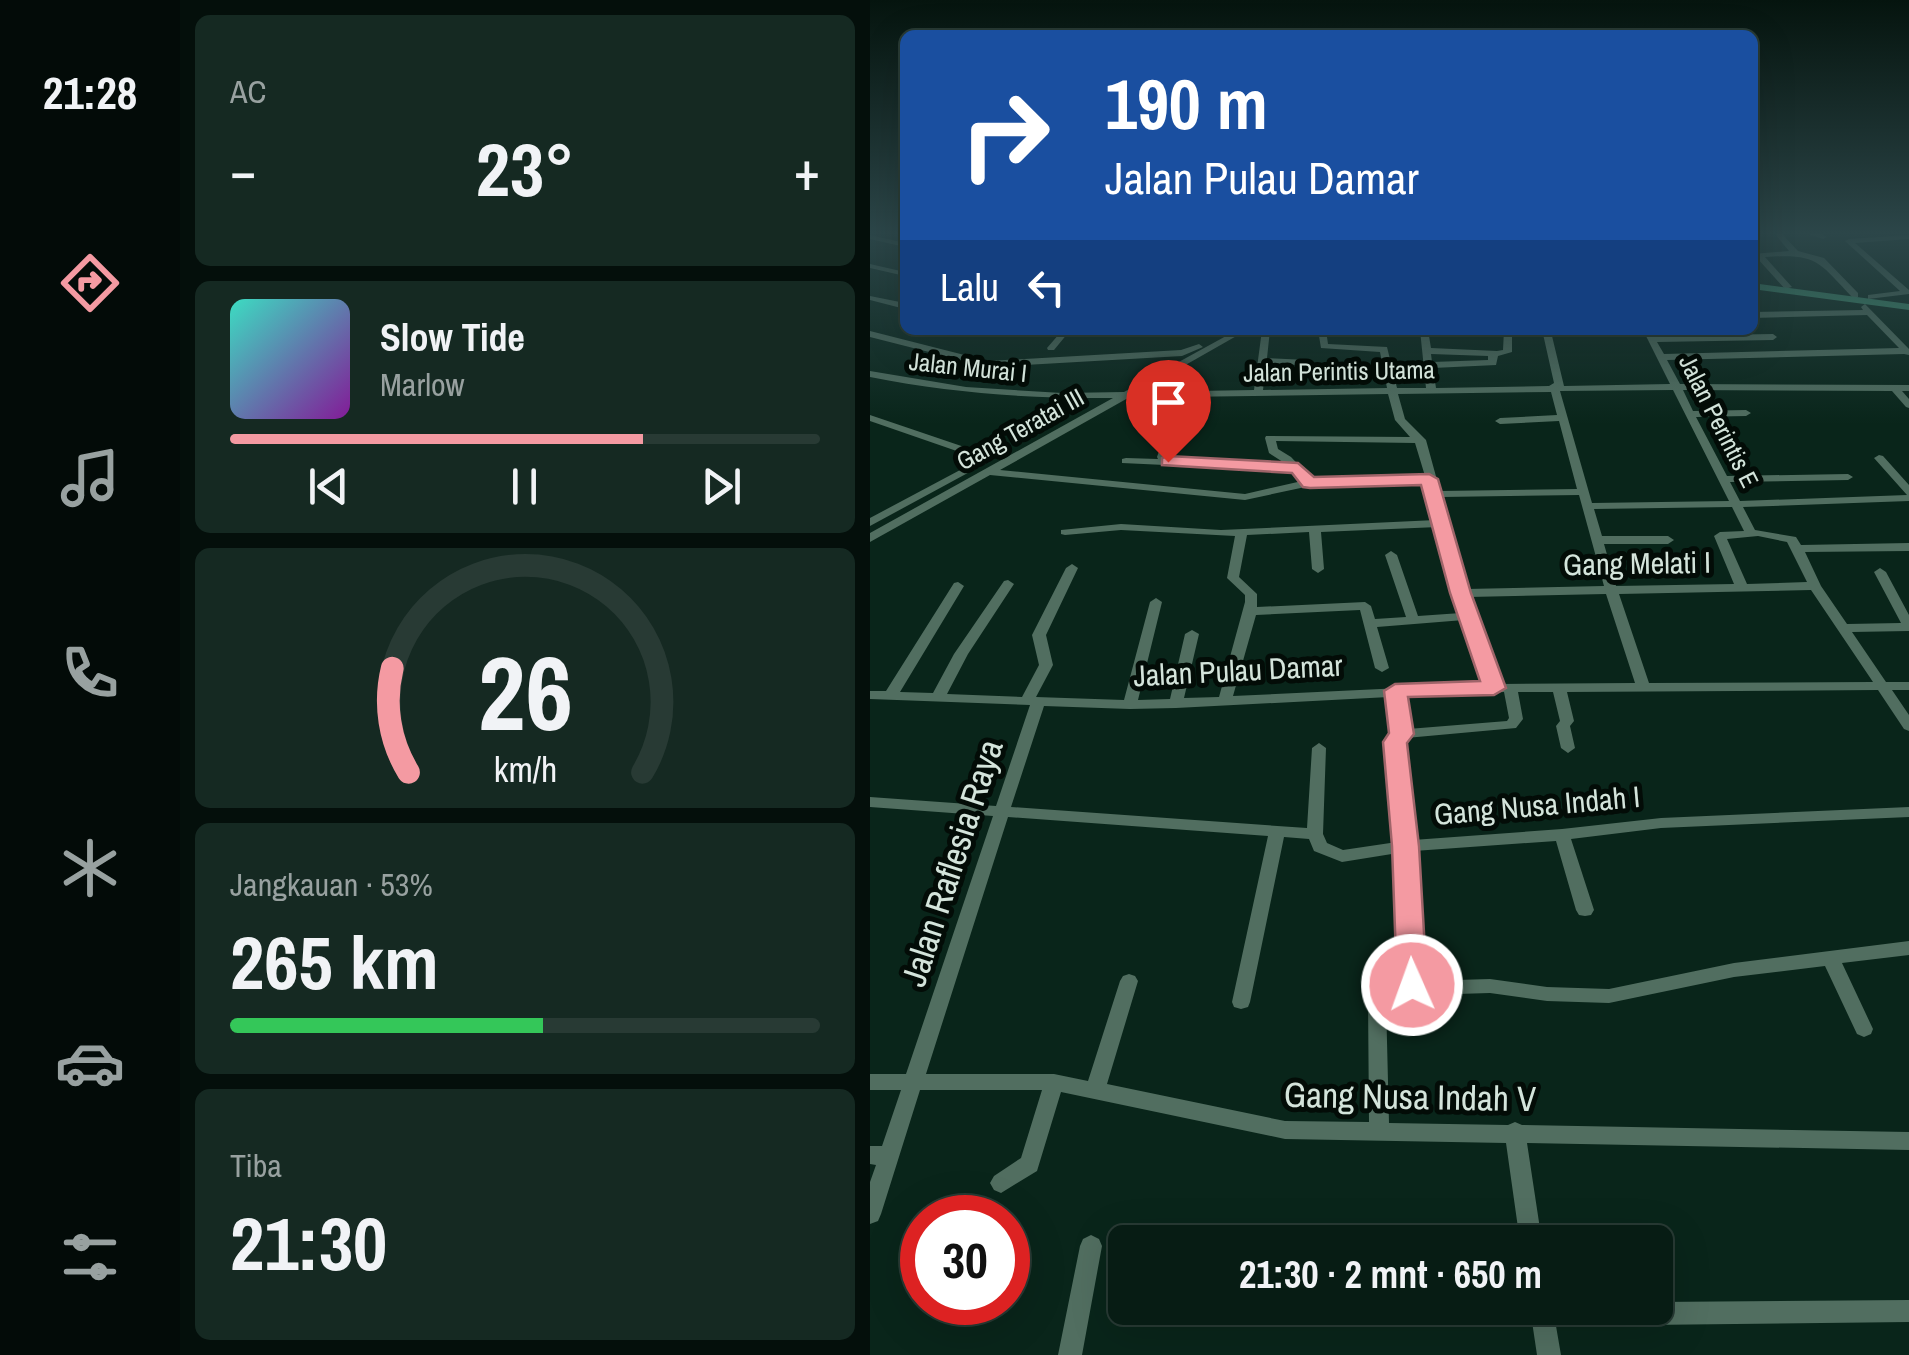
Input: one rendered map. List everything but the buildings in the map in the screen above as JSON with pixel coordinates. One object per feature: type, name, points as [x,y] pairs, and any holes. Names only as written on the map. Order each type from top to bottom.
[{"type":"main road","points":[[1862,297],[1908,299]]},
{"type":"main road","points":[[1875,297],[1908,299]]},
{"type":"street","points":[[1856,297],[1908,352]]},
{"type":"street","points":[[870,298],[900,305]]},
{"type":"street","points":[[1758,313],[1870,312]]},
{"type":"street","points":[[1758,318],[1786,354]]},
{"type":"street","points":[[870,334],[995,364],[1186,352],[1219,335]]},
{"type":"street","points":[[1051,348],[1059,335]]},
{"type":"street","name":"Gang Teratai III","points":[[870,538],[932,497],[990,472],[1235,335]]},
{"type":"street","points":[[1258,393],[1265,335]]},
{"type":"street","points":[[1323,335],[1324,346],[1384,349],[1400,420],[1421,440],[1460,593],[1515,723],[1402,734],[1395,742],[1406,846],[1413,988]]},
{"type":"street","points":[[1424,335],[1431,389]]},
{"type":"street","points":[[1425,351],[1507,352],[1508,335]]},
{"type":"street","points":[[1548,335],[1564,418],[1611,589],[1643,686]]},
{"type":"street","name":"Jalan Perintis E","points":[[1650,335],[1751,533]]},
{"type":"street","points":[[1690,335],[1773,337]]},
{"type":"street","points":[[1661,358],[1908,352]]},
{"type":"street","points":[[1427,365],[1491,364],[1494,354]]},
{"type":"street","points":[[1261,360],[1304,362],[1307,374]]},
{"type":"street","name":"Jalan Murai I","points":[[870,374],[952,391],[1120,398]]},
{"type":"street","name":"Jalan Perintis Utama","points":[[1120,398],[1556,386],[1909,388]]},
{"type":"street","points":[[1895,388],[1909,405]]},
{"type":"street","points":[[1168,462],[1162,457],[1174,424],[1173,394]]},
{"type":"street","points":[[1690,414],[1746,413]]},
{"type":"street","points":[[870,418],[982,458],[983,462],[932,497],[870,523]]},
{"type":"street","points":[[1500,421],[1564,418]]},
{"type":"street","points":[[1310,483],[1298,468],[1273,451],[1270,438],[1421,440]]},
{"type":"street","points":[[1879,458],[1909,495]]},
{"type":"street","points":[[1126,461],[1298,468]]},
{"type":"street","points":[[990,472],[1246,497],[1310,483],[1429,479]]},
{"type":"street","points":[[1724,479],[1848,477]]},
{"type":"street","points":[[1434,494],[1585,492]]},
{"type":"street","points":[[1589,506],[1734,502],[1817,506],[1909,495]]},
{"type":"street","points":[[1065,532],[1122,527],[1242,532],[1440,523]]},
{"type":"street","points":[[1315,528],[1318,569]]},
{"type":"street","points":[[1225,701],[1237,650],[1253,611],[1251,594],[1234,578],[1242,532]]},
{"type":"street","points":[[1742,587],[1720,536],[1751,533],[1793,543],[1909,546]]},
{"type":"street","points":[[1599,540],[1668,540]]},
{"type":"street","points":[[1793,543],[1815,586],[1909,726]]},
{"type":"street","points":[[1391,555],[1414,619]]},
{"type":"street","name":"Jalan Raflesia Raya","points":[[870,1214],[880,1156],[915,1082],[1046,665],[1039,635],[1072,568]]},
{"type":"street","points":[[1843,628],[1909,627],[1880,572]]},
{"type":"street","points":[[938,698],[950,670],[974,641],[1008,584]]},
{"type":"street","points":[[890,696],[958,586]]},
{"type":"street","name":"Gang Melati I","points":[[1460,593],[1815,586]]},
{"type":"street","points":[[1130,705],[1156,602]]},
{"type":"street","points":[[1253,611],[1363,606],[1372,624],[1382,668]]},
{"type":"street","points":[[1372,624],[1469,616]]},
{"type":"street","points":[[1176,704],[1192,634]]},
{"type":"street","name":"Jalan Pulau Damar","points":[[870,695],[1130,705],[1502,688],[1909,686]]},
{"type":"street","points":[[1559,687],[1568,748]]},
{"type":"street","points":[[1395,691],[1402,734]]},
{"type":"street","points":[[1315,834],[1319,748]]},
{"type":"street","name":"Gang Nusa Indah I","points":[[870,802],[1315,834],[1320,848],[1342,856],[1406,846],[1562,835],[1661,822],[1909,812]]},
{"type":"street","points":[[1241,1002],[1278,831]]},
{"type":"street","points":[[1562,835],[1585,910]]},
{"type":"street","points":[[1379,1129],[1380,992],[1490,986],[1546,994],[1609,996],[1734,970],[1909,948]]},
{"type":"street","points":[[1830,958],[1864,1028]]},
{"type":"street","points":[[1096,1088],[1129,981]]},
{"type":"street","name":"Gang Nusa Indah V","points":[[870,1082],[1054,1082],[1284,1130],[1515,1131],[1907,1145]]},
{"type":"street","points":[[1001,1183],[1030,1164],[1054,1082]]},
{"type":"street","points":[[1515,1131],[1529,1225]]},
{"type":"street","points":[[1070,1355],[1091,1246]]},
{"type":"street","points":[[1673,1311],[1909,1311]]},
{"type":"street","points":[[1544,1325],[1549,1355]]},
{"type":"route","points":[[1168,462],[1298,468],[1310,483],[1429,479],[1460,593],[1494,688],[1395,691],[1402,734],[1395,742],[1406,846],[1412,985]]}]
